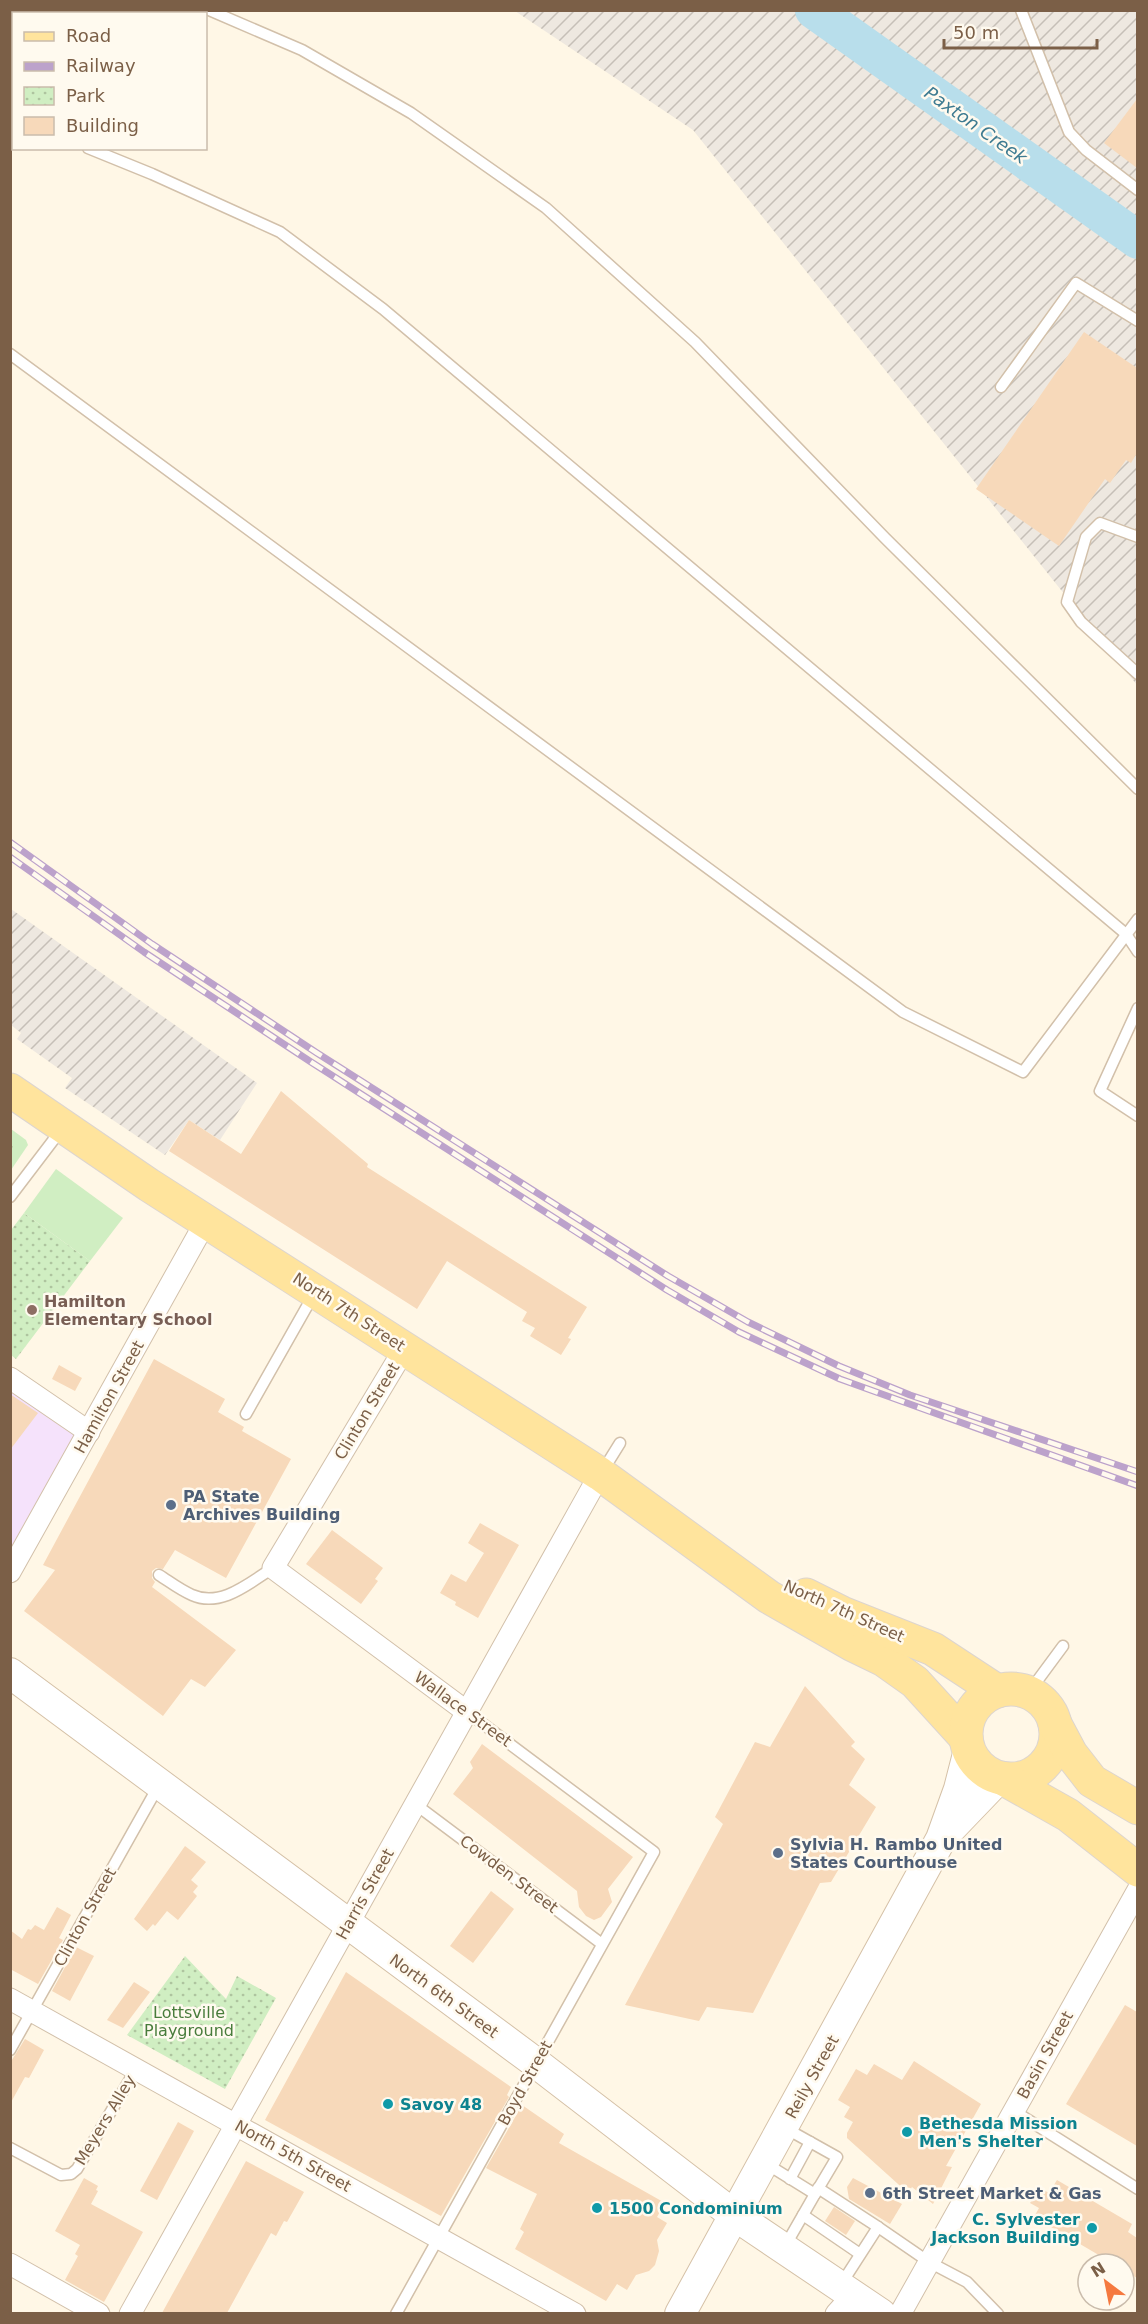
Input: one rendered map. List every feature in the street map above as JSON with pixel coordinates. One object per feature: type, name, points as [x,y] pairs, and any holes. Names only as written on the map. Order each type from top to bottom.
[{"type":"main road","name":"North 7th Street","points":[[10,1090],[206,1221],[600,1474],[769,1597],[884,1660],[915,1682],[967,1744],[975,1762],[986,1772],[1068,1815],[1137,1870]]},
{"type":"main road","name":"North 7th Street","points":[[688,1536],[842,1613],[933,1649],[1013,1692],[1041,1700],[1050,1711],[1071,1754],[1092,1781],[1137,1808]]},
{"type":"main road","name":"North 6th Street","points":[[10,1673],[536,2063],[734,2215],[784,2248],[843,2298],[881,2313]]},
{"type":"main road","points":[[967,1744],[967,1723],[973,1709],[984,1698],[1013,1692]]},
{"type":"main road","points":[[1001,1778],[1019,1779],[1033,1774],[1044,1765],[1052,1753],[1056,1739],[1055,1724]]},
{"type":"main road","name":"Reily Street","points":[[680,2313],[941,1839],[959,1789],[967,1744]]},
{"type":"main road","name":"Reily Street","points":[[941,1839],[1001,1778]]},
{"type":"street","name":"Hamilton Street","points":[[10,1572],[206,1221]]},
{"type":"street","name":"Clinton Street","points":[[273,1568],[405,1348]]},
{"type":"street","points":[[10,1377],[89,1432]]},
{"type":"street","name":"Harris Street","points":[[130,2313],[600,1474]]},
{"type":"street","name":"Wallace Street","points":[[273,1568],[467,1712]]},
{"type":"street","name":"Basin Street","points":[[900,2313],[1137,1890]]},
{"type":"street","name":"North 5th Street","points":[[10,1999],[575,2313]]},
{"type":"street","points":[[10,2264],[99,2313]]},
{"type":"lane","points":[[209,10],[302,50],[411,112],[546,208],[695,342],[885,538],[1137,789]]},
{"type":"lane","points":[[1021,10],[1069,132],[1086,150],[1137,190]]},
{"type":"lane","points":[[93,150],[280,232],[374,302],[1126,934],[1137,952]]},
{"type":"lane","points":[[1000,387],[1076,284],[1137,321]]},
{"type":"lane","points":[[10,354],[903,1012],[1023,1072],[1137,919]]},
{"type":"lane","points":[[1137,537],[1100,523],[1086,537],[1067,602],[1081,622],[1137,674]]},
{"type":"lane","points":[[1137,1008],[1100,1091],[1137,1116]]},
{"type":"lane","points":[[10,1197],[63,1127]]},
{"type":"lane","points":[[246,1414],[316,1291]]},
{"type":"lane","points":[[600,1474],[620,1443]]},
{"type":"lane","points":[[159,1575],[193,1595],[220,1598],[273,1568]]},
{"type":"lane","points":[[1013,1692],[1063,1646]]},
{"type":"lane","name":"Wallace Street","points":[[467,1712],[654,1852]]},
{"type":"lane","name":"Clinton Street","points":[[10,2050],[159,1785]]},
{"type":"lane","name":"Cowden Street","points":[[415,1804],[602,1944]]},
{"type":"lane","name":"Boyd Street","points":[[396,2313],[654,1852]]},
{"type":"lane","name":"Meyers Alley","points":[[10,2148],[61,2175],[71,2174],[77,2169],[136,2069]]},
{"type":"lane","points":[[1014,2111],[1137,2189]]},
{"type":"lane","points":[[784,2127],[837,2157],[784,2248]]},
{"type":"lane","points":[[790,2179],[810,2142]]},
{"type":"lane","points":[[764,2163],[790,2179],[817,2191],[878,2227],[929,2262],[967,2282],[998,2313]]},
{"type":"lane","points":[[803,2215],[860,2254]]},
{"type":"lane","points":[[843,2298],[860,2254],[878,2227]]},
{"type":"shaded area","points":[[515,11],[1137,11],[1137,685],[693,130]]},
{"type":"shaded area","points":[[11,909],[257,1083],[220,1140],[189,1120],[165,1155],[65,1088],[72,1078],[17,1039],[21,1033],[11,1025]]},
{"type":"shaded area","points":[[11,1378],[89,1432],[11,1572]]},
{"type":"green space","points":[[11,1129],[26,1140],[28,1145],[11,1170]]},
{"type":"green space","points":[[56,1169],[123,1218],[90,1261],[24,1213]]},
{"type":"green space","points":[[24,1213],[90,1261],[16,1359],[11,1355],[11,1230]]},
{"type":"green space","name":"Lottsville Playground","points":[[185,1956],[226,1999],[237,1976],[276,1998],[225,2089],[127,2035]]},
{"type":"building","points":[[1137,99],[1137,168],[1104,143]]},
{"type":"building","points":[[1084,332],[1137,368],[1137,453],[1131,463],[1126,460],[1110,483],[1105,479],[1059,546],[976,489]]},
{"type":"building","points":[[281,1091],[368,1164],[367,1167],[587,1307],[568,1338],[571,1339],[561,1355],[530,1336],[535,1328],[522,1321],[527,1312],[447,1261],[417,1309],[169,1151],[189,1120],[241,1154]]},
{"type":"building","name":"PA State Archives Building","points":[[154,1359],[225,1399],[218,1412],[244,1427],[242,1431],[291,1459],[226,1578],[175,1550],[163,1569],[156,1568],[152,1571],[152,1578],[155,1582],[152,1587],[236,1650],[205,1687],[191,1679],[163,1716],[24,1611],[55,1570],[43,1565]]},
{"type":"building","points":[[59,1365],[82,1378],[75,1391],[52,1379]]},
{"type":"building","points":[[10,1394],[38,1413],[10,1450]]},
{"type":"building","points":[[480,1523],[519,1545],[478,1618],[440,1593],[451,1574],[466,1582],[484,1553],[468,1543]]},
{"type":"building","points":[[332,1530],[383,1568],[375,1579],[378,1581],[361,1604],[306,1564]]},
{"type":"building","name":"Sylvia H. Rambo United States Courthouse","points":[[805,1686],[855,1742],[851,1746],[865,1759],[849,1785],[876,1807],[831,1882],[820,1883],[753,2013],[707,2007],[699,2021],[625,2005],[723,1824],[715,1817],[755,1742],[770,1747]]},
{"type":"building","points":[[482,1744],[633,1857],[608,1889],[612,1902],[601,1917],[594,1920],[586,1916],[579,1907],[577,1891],[453,1794],[473,1768],[470,1762]]},
{"type":"building","points":[[185,1846],[206,1862],[191,1880],[198,1886],[193,1892],[197,1896],[178,1920],[167,1911],[155,1926],[153,1924],[147,1931],[134,1919]]},
{"type":"building","points":[[491,1891],[514,1909],[473,1963],[450,1946]]},
{"type":"building","points":[[57,1907],[71,1915],[59,1938],[63,1940],[38,1984],[10,1969],[10,1930],[22,1939],[28,1929],[31,1930],[35,1925],[44,1930]]},
{"type":"building","points":[[76,1947],[94,1956],[70,2001],[52,1991]]},
{"type":"building","name":"Savoy 48","points":[[346,1972],[511,2087],[507,2095],[509,2097],[441,2216],[265,2120]]},
{"type":"building","points":[[134,1982],[150,1992],[123,2028],[107,2020]]},
{"type":"building","points":[[1125,2005],[1137,2012],[1137,2146],[1066,2104]]},
{"type":"building","points":[[25,2039],[44,2050],[29,2078],[25,2077],[10,2104],[10,2063]]},
{"type":"building","name":"Bethesda Mission Men's Shelter","points":[[914,2061],[981,2104],[946,2166],[952,2167],[933,2204],[912,2187],[908,2193],[847,2138],[853,2122],[844,2117],[850,2107],[838,2100],[856,2069],[867,2075],[874,2064],[902,2080]]},
{"type":"building","name":"1500 Condominium","points":[[522,2105],[564,2134],[559,2143],[665,2203],[657,2217],[667,2223],[657,2240],[659,2251],[655,2265],[649,2271],[636,2275],[627,2290],[617,2284],[606,2301],[515,2249],[524,2232],[520,2229],[537,2194],[486,2168]]},
{"type":"building","points":[[178,2122],[194,2131],[157,2200],[140,2191]]},
{"type":"building","points":[[246,2161],[304,2192],[276,2236],[271,2233],[227,2313],[162,2313]]},
{"type":"building","points":[[84,2178],[98,2186],[96,2190],[98,2191],[91,2204],[143,2232],[104,2302],[65,2280],[78,2256],[75,2254],[80,2245],[55,2231]]},
{"type":"building","name":"6th Street Market & Gas","points":[[853,2178],[902,2204],[890,2224],[849,2199],[847,2187]]},
{"type":"building","name":"C. Sylvester Jackson Building","points":[[1057,2180],[1132,2224],[1128,2232],[1137,2238],[1137,2278],[1136,2252],[1094,2252],[1034,2217],[1039,2208],[1030,2203],[1040,2188],[1049,2193]]},
{"type":"building","points":[[834,2207],[855,2221],[846,2235],[825,2221]]},
{"type":"waterway","name":"Paxton Creek","points":[[814,10],[1138,240]]},
{"type":"railway","points":[[10,842],[152,944],[317,1053],[668,1276],[748,1322],[839,1366],[910,1395],[1138,1472]]},
{"type":"railway","points":[[10,857],[144,952],[311,1062],[667,1290],[739,1332],[840,1379],[1138,1486]]},
{"type":"place","name":"Hamilton Elementary School","points":[[32,1310]]},
{"type":"place","name":"PA State Archives Building","points":[[171,1505]]},
{"type":"place","name":"Sylvia H. Rambo United States Courthouse","points":[[778,1853]]},
{"type":"place","name":"Savoy 48","points":[[388,2104]]},
{"type":"place","name":"Bethesda Mission Men's Shelter","points":[[907,2132]]},
{"type":"place","name":"6th Street Market & Gas","points":[[870,2193]]},
{"type":"place","name":"1500 Condominium","points":[[597,2208]]},
{"type":"place","name":"C. Sylvester Jackson Building","points":[[1092,2228]]}]
